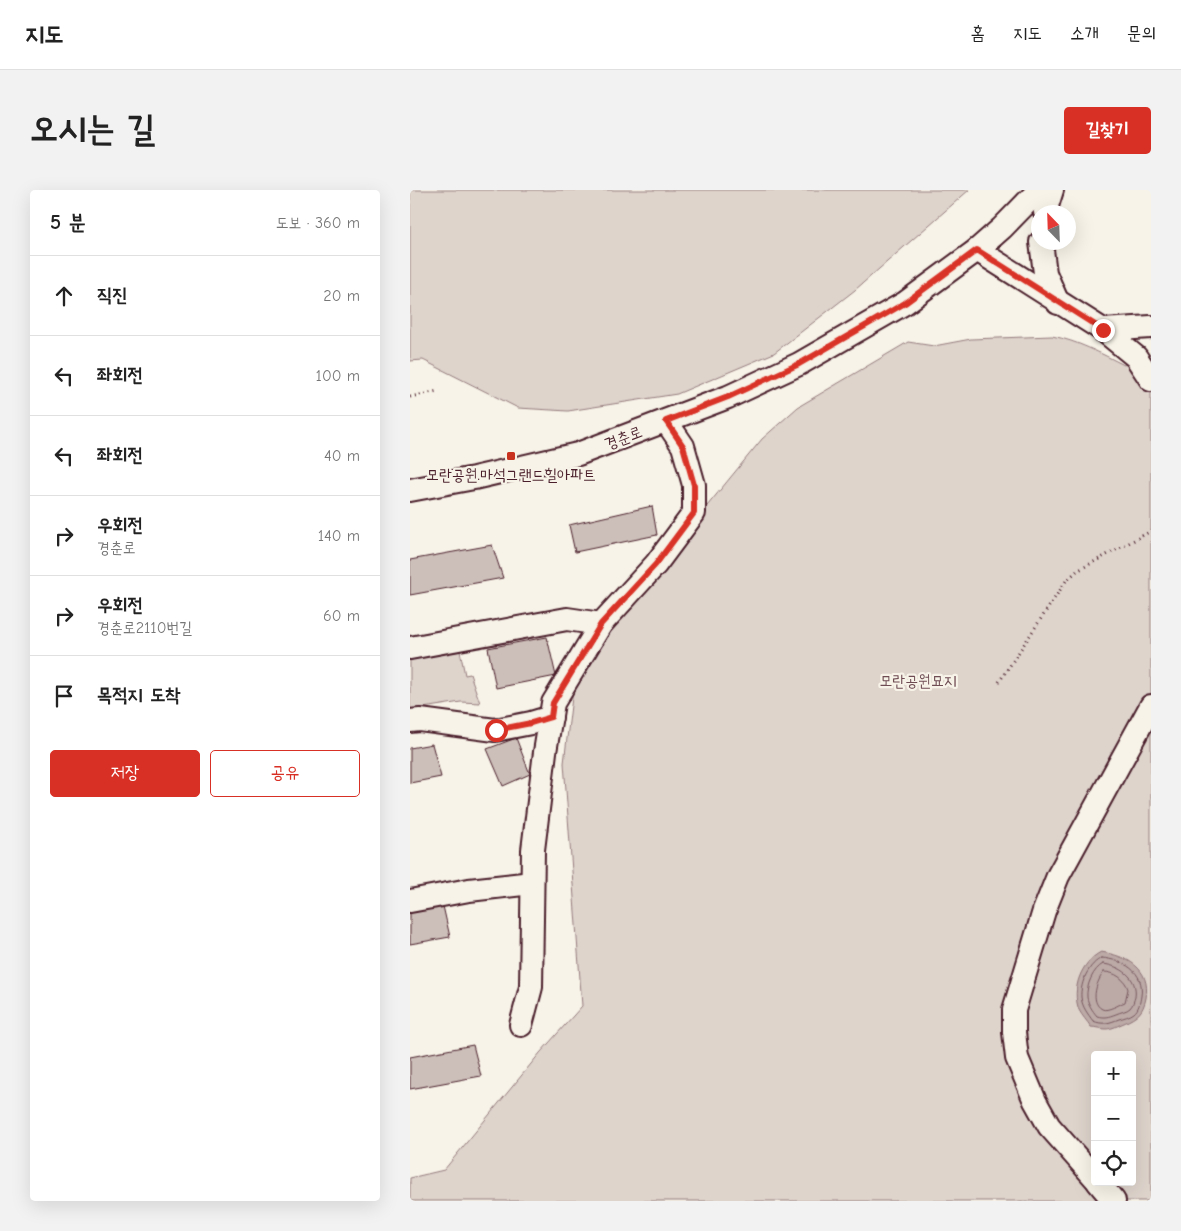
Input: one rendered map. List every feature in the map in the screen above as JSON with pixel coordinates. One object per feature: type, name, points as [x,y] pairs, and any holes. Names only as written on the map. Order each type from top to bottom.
[{"type":"street","name":"경춘로","points":[[410,490],[474,478],[578,454],[728,397],[799,364],[905,303],[977,250],[1002,228],[1039,190]]},
{"type":"street","points":[[1047,205],[1052,190]]},
{"type":"street","points":[[977,250],[1103,330],[1136,357],[1151,380]]},
{"type":"street","points":[[1042,250],[1046,273],[1058,303]]},
{"type":"street","points":[[1103,330],[1151,327]]},
{"type":"street","points":[[521,1025],[531,987],[533,850],[553,703],[601,624],[656,564],[694,513],[694,485],[683,446],[666,421]]},
{"type":"street","points":[[410,648],[567,619],[601,624]]},
{"type":"street","points":[[1091,1173],[1049,1126],[1036,1101],[1017,1058],[1014,1010],[1044,911],[1058,876],[1151,706]]},
{"type":"street","points":[[410,721],[420,720],[496,730],[551,717]]},
{"type":"street","points":[[410,902],[468,890],[532,883]]},
{"type":"street","points":[[1101,1186],[1114,1201]]},
{"type":"path","points":[[410,397],[438,391]]},
{"type":"path","points":[[999,682],[1066,581],[1077,571],[1151,531]]},
{"type":"green space","points":[[410,190],[969,190],[855,290],[774,353],[677,394],[568,411],[518,408],[423,360],[410,361]]},
{"type":"green space","name":"모란공원묘지","points":[[1052,336],[1080,344],[1124,365],[1136,357],[1151,360],[1151,1201],[410,1201],[410,1178],[444,1170],[540,1053],[582,1006],[564,763],[573,689],[607,628],[762,439],[798,407],[908,342],[934,346],[971,339]]},
{"type":"green space","points":[[460,651],[465,675],[470,674],[480,703],[461,702],[410,710],[410,660]]},
{"type":"water","points":[[1101,952],[1128,960],[1135,965],[1141,971],[1147,988],[1145,1003],[1139,1014],[1129,1021],[1108,1029],[1091,1027],[1079,1010],[1076,993],[1083,969],[1088,962]]},
{"type":"building","points":[[652,506],[657,535],[575,552],[569,525]]},
{"type":"building","points":[[492,545],[503,578],[410,595],[410,560]]},
{"type":"building","points":[[547,637],[556,676],[496,688],[488,648]]},
{"type":"building","points":[[516,738],[530,774],[503,786],[487,749]]},
{"type":"building","points":[[432,744],[441,777],[410,783],[410,748]]},
{"type":"building","points":[[443,906],[450,937],[410,944],[410,912]]},
{"type":"building","points":[[473,1045],[481,1076],[410,1089],[410,1057]]},
{"type":"place","name":"모란공원.마석그랜드힐아파트","points":[[511,456]]},
{"type":"route","points":[[496,730],[551,717],[553,703],[601,624],[656,564],[694,513],[694,485],[683,446],[666,421],[728,397],[799,364],[905,303],[977,250],[1103,330]]}]
